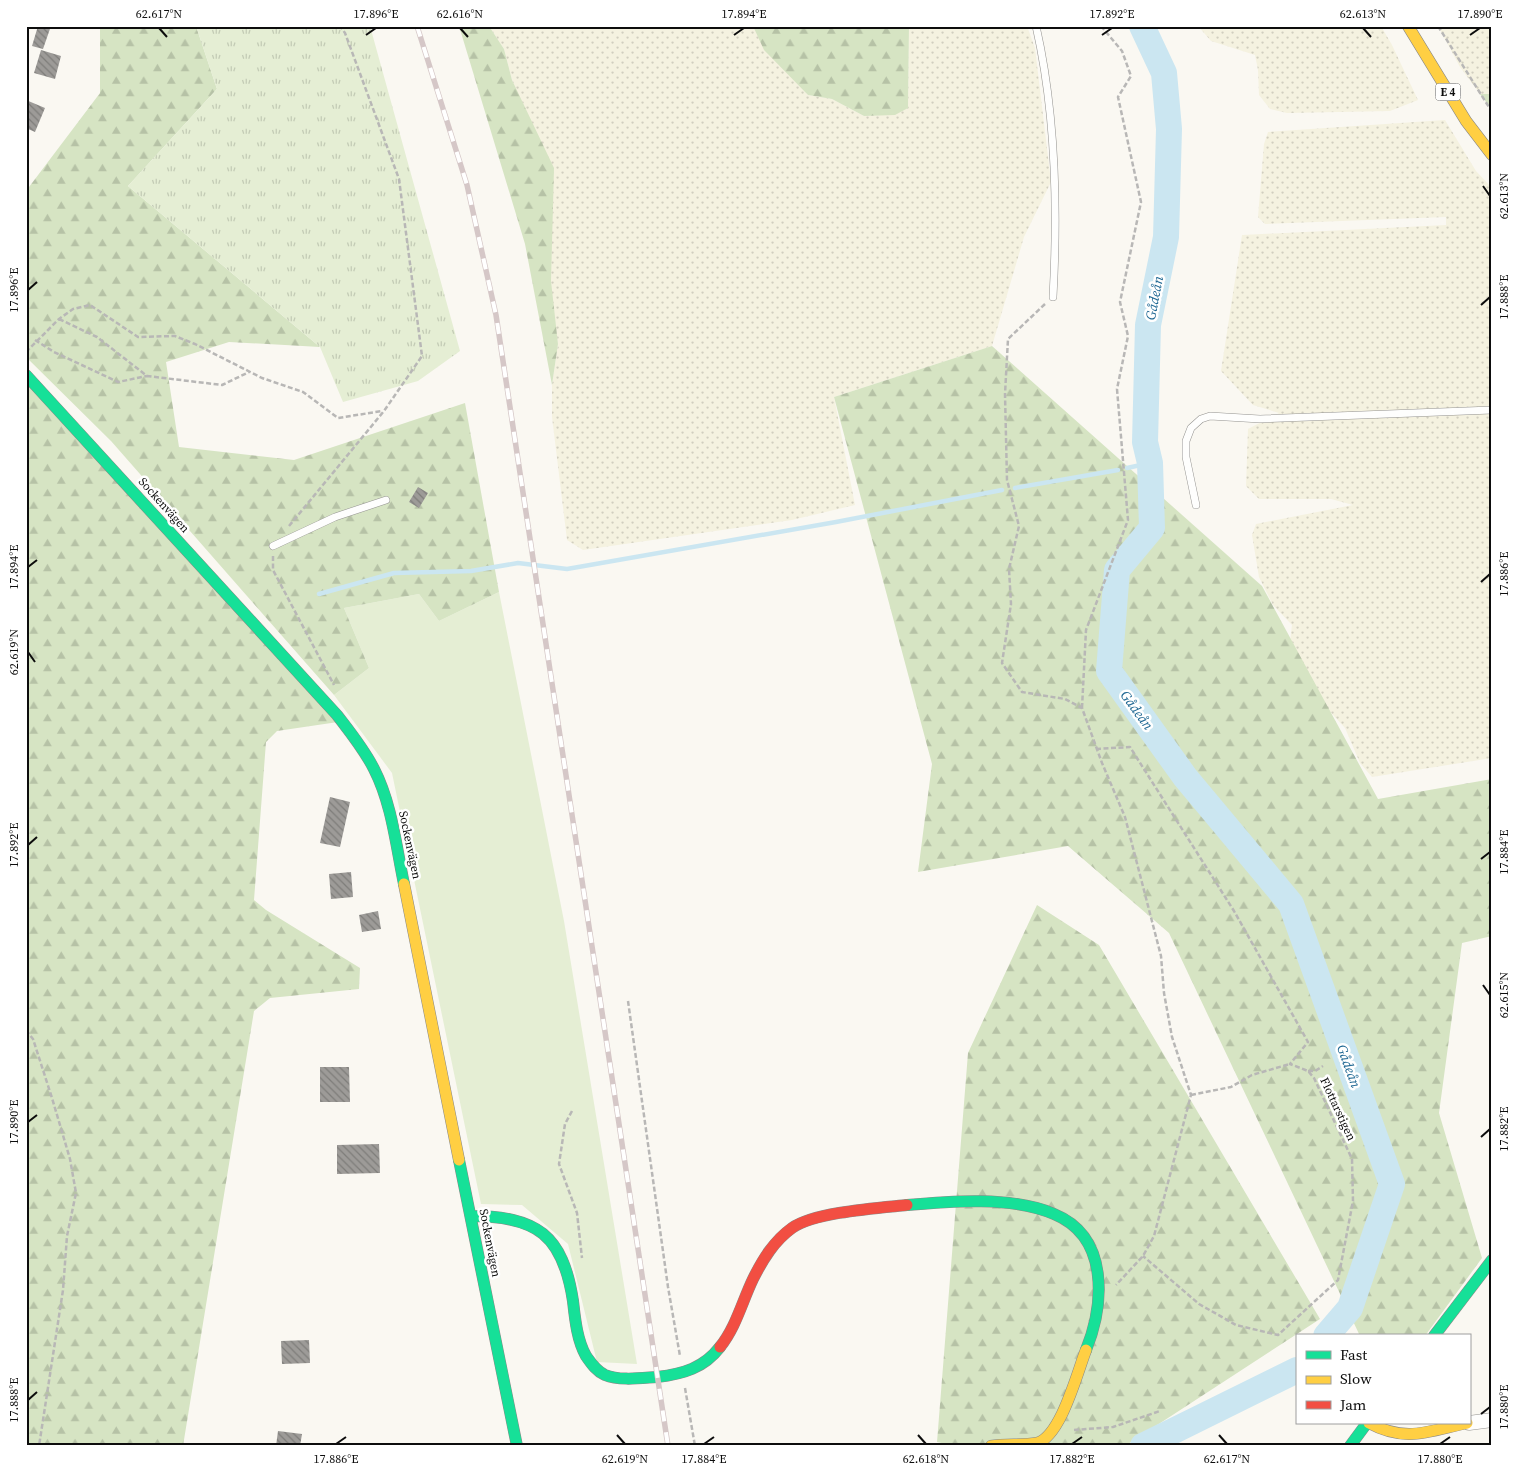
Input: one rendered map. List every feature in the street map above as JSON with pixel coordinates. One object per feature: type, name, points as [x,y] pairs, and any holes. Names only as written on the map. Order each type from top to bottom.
[{"type":"main road","name":"E 4","points":[[1408,26],[1466,121],[1492,155]]},
{"type":"main road","name":"Sockenvägen","points":[[26,375],[337,715],[363,749],[375,772],[390,814],[404,877],[421,974],[517,1446]]},
{"type":"main road","points":[[471,1216],[499,1216],[531,1225],[546,1236],[565,1263],[581,1345],[586,1360],[601,1375],[620,1378],[683,1372],[698,1367],[707,1361],[721,1345],[755,1272],[775,1242],[791,1228],[803,1222],[826,1216],[939,1202],[1003,1205],[1054,1214],[1075,1227],[1090,1249],[1100,1283],[1100,1300],[1096,1323],[1086,1352],[1048,1437],[1034,1443],[1001,1443],[990,1446]]},
{"type":"main road","points":[[1436,1334],[1492,1260]]},
{"type":"main road","points":[[1350,1446],[1367,1424]]},
{"type":"main road","points":[[1370,1424],[1382,1432],[1402,1436],[1421,1435],[1464,1424]]},
{"type":"street","points":[[1470,1423],[1492,1420]]},
{"type":"lane","points":[[1036,26],[1047,73],[1055,177],[1057,221],[1053,296]]},
{"type":"lane","points":[[1196,505],[1186,458],[1186,441],[1191,428],[1201,419],[1210,416],[1260,419],[1492,410]]},
{"type":"lane","points":[[273,546],[335,517],[386,500]]},
{"type":"path","points":[[335,687],[273,570],[273,546],[384,411],[422,356],[399,178],[345,33],[340,26]]},
{"type":"path","points":[[1100,26],[1122,51],[1131,76],[1118,97],[1141,202],[1120,302],[1128,336],[1117,389],[1128,520],[1086,630],[1082,708],[1096,749],[1124,817],[1161,956],[1164,993],[1172,1037],[1191,1095],[1154,1236],[1143,1256],[1130,1273],[1100,1300]]},
{"type":"path","points":[[1438,26],[1492,112]]},
{"type":"path","points":[[1053,296],[1008,339],[1005,394],[1007,480],[1019,526],[1009,569],[1011,604],[1002,663],[1022,692],[1065,698],[1082,708]]},
{"type":"path","points":[[26,352],[35,340],[59,319],[73,309],[90,305],[138,337],[175,336],[249,372],[303,392],[338,418],[384,411]]},
{"type":"path","points":[[59,319],[97,337],[147,376]]},
{"type":"path","points":[[35,340],[54,352],[118,382],[147,376],[222,385],[249,372]]},
{"type":"path","points":[[1096,749],[1130,747],[1234,911],[1308,1042],[1290,1064],[1252,1075],[1231,1087],[1191,1095]]},
{"type":"path","points":[[628,1001],[668,1287],[695,1446]]},
{"type":"path","points":[[26,1030],[33,1039],[65,1142],[76,1194],[67,1236],[63,1290],[39,1446]]},
{"type":"path","name":"Flottarstigen","points":[[1143,1256],[1199,1304],[1236,1325],[1278,1335],[1338,1280],[1353,1200],[1352,1159],[1314,1078],[1308,1071],[1290,1064]]},
{"type":"path","points":[[1308,1071],[1323,1066]]},
{"type":"path","points":[[569,1276],[583,1267],[577,1212],[559,1164],[564,1124],[572,1111]]},
{"type":"path","points":[[1052,1431],[1113,1427],[1160,1412]]},
{"type":"shaded area","points":[[489,26],[753,26],[808,95],[832,99],[864,116],[879,115],[908,108],[909,26],[1027,26],[1035,48],[1051,182],[1024,237],[992,346],[834,397],[855,505],[792,520],[583,550],[567,540],[552,417],[552,385],[558,344],[527,115],[512,80],[504,49]]},
{"type":"shaded area","points":[[1198,26],[1381,26],[1418,100],[1390,111],[1287,113],[1270,109],[1259,95],[1255,55],[1211,41]]},
{"type":"shaded area","points":[[1438,26],[1492,26],[1492,94],[1480,94],[1460,67]]},
{"type":"shaded area","points":[[1445,120],[1476,171],[1492,188],[1492,758],[1372,777],[1360,763],[1345,728],[1303,682],[1289,649],[1292,625],[1273,605],[1259,577],[1252,535],[1256,524],[1353,505],[1331,499],[1259,499],[1246,486],[1248,429],[1279,413],[1253,405],[1221,371],[1242,235],[1446,225],[1446,217],[1265,224],[1258,217],[1264,144],[1268,132]]},
{"type":"green space","points":[[100,26],[196,26],[217,89],[128,186],[320,347],[229,342],[166,362],[179,447],[294,460],[465,403],[499,592],[439,621],[419,594],[344,608],[369,668],[334,695],[111,441],[26,357],[26,191],[100,93]]},
{"type":"green space","points":[[196,26],[370,26],[460,351],[418,381],[343,402],[320,347],[128,186],[217,89]]},
{"type":"green space","points":[[459,26],[489,26],[504,49],[512,80],[554,168],[551,281],[558,344],[552,385],[525,244]]},
{"type":"green space","points":[[753,26],[909,26],[908,108],[895,115],[864,116],[832,99],[808,95],[764,50]]},
{"type":"green space","points":[[1480,94],[1492,94],[1492,110]]},
{"type":"green space","points":[[992,346],[1262,586],[1378,799],[1492,779],[1492,936],[1462,943],[1439,1113],[1482,1258],[1426,1334],[1359,1334],[1169,933],[1068,846],[918,872],[932,764],[834,397]]},
{"type":"green space","points":[[26,382],[338,722],[277,731],[266,742],[254,900],[266,910],[360,968],[359,989],[270,998],[254,1011],[183,1446],[26,1446]]},
{"type":"green space","points":[[499,592],[564,921],[637,1364],[597,1362],[568,1244],[522,1205],[481,1204],[392,773],[334,695],[369,668],[344,608],[419,594],[439,621]]},
{"type":"green space","points":[[1037,905],[1099,945],[1320,1319],[1125,1446],[955,1446],[937,1442],[968,1053]]},
{"type":"building","points":[[38,26],[51,26],[43,49],[32,46]]},
{"type":"building","points":[[41,50],[61,56],[55,79],[34,73]]},
{"type":"building","points":[[26,100],[45,108],[35,132],[26,128]]},
{"type":"building","points":[[418,487],[428,493],[419,508],[409,502]]},
{"type":"building","points":[[330,797],[350,802],[340,847],[320,843]]},
{"type":"building","points":[[351,872],[353,897],[331,899],[329,874]]},
{"type":"building","points":[[378,911],[381,929],[362,932],[359,915]]},
{"type":"building","points":[[320,1067],[349,1067],[350,1102],[320,1102]]},
{"type":"building","points":[[379,1144],[380,1173],[337,1174],[337,1145]]},
{"type":"building","points":[[309,1340],[310,1363],[282,1364],[281,1341]]},
{"type":"building","points":[[278,1431],[302,1434],[300,1446],[276,1446]]},
{"type":"waterway","name":"Gådeån","points":[[1142,26],[1164,73],[1169,129],[1166,237],[1148,325],[1145,442],[1150,463],[1152,528],[1117,570],[1109,671],[1185,777],[1291,904],[1392,1184],[1350,1308],[1328,1334]]},
{"type":"waterway","points":[[1127,468],[1150,463]]},
{"type":"waterway","points":[[1015,488],[1118,470]]},
{"type":"waterway","points":[[319,594],[394,573],[471,571],[518,563],[567,569],[836,522],[1002,490]]},
{"type":"waterway","name":"Gådeån","points":[[1143,1446],[1296,1370]]},
{"type":"railway","points":[[417,26],[467,185],[496,315],[668,1446]]},
{"type":"traffic: fast","points":[[26,375],[337,715],[352,734],[370,762],[385,796],[393,825],[404,884]]},
{"type":"traffic: fast","points":[[459,1160],[517,1446]]},
{"type":"traffic: fast","points":[[907,1205],[962,1201],[1020,1204],[1054,1214],[1072,1225],[1085,1239],[1093,1255],[1098,1274],[1099,1293],[1096,1313],[1086,1350]]},
{"type":"traffic: fast","points":[[471,1216],[494,1217],[530,1225],[554,1245],[562,1260],[568,1278],[580,1343],[594,1367],[605,1375],[631,1379],[676,1374],[700,1365],[720,1347]]},
{"type":"traffic: fast","points":[[1436,1334],[1492,1260]]},
{"type":"traffic: fast","points":[[1350,1446],[1366,1424]]},
{"type":"traffic: slow","points":[[1408,26],[1466,121],[1492,155]]},
{"type":"traffic: slow","points":[[404,884],[459,1160]]},
{"type":"traffic: slow","points":[[991,1446],[1031,1444],[1046,1438],[1061,1417],[1086,1350]]},
{"type":"traffic: slow","points":[[1371,1424],[1395,1433],[1406,1434],[1418,1434],[1463,1424]]},
{"type":"traffic: jam","points":[[720,1347],[735,1323],[761,1264],[774,1245],[792,1228],[831,1214],[907,1205]]}]
